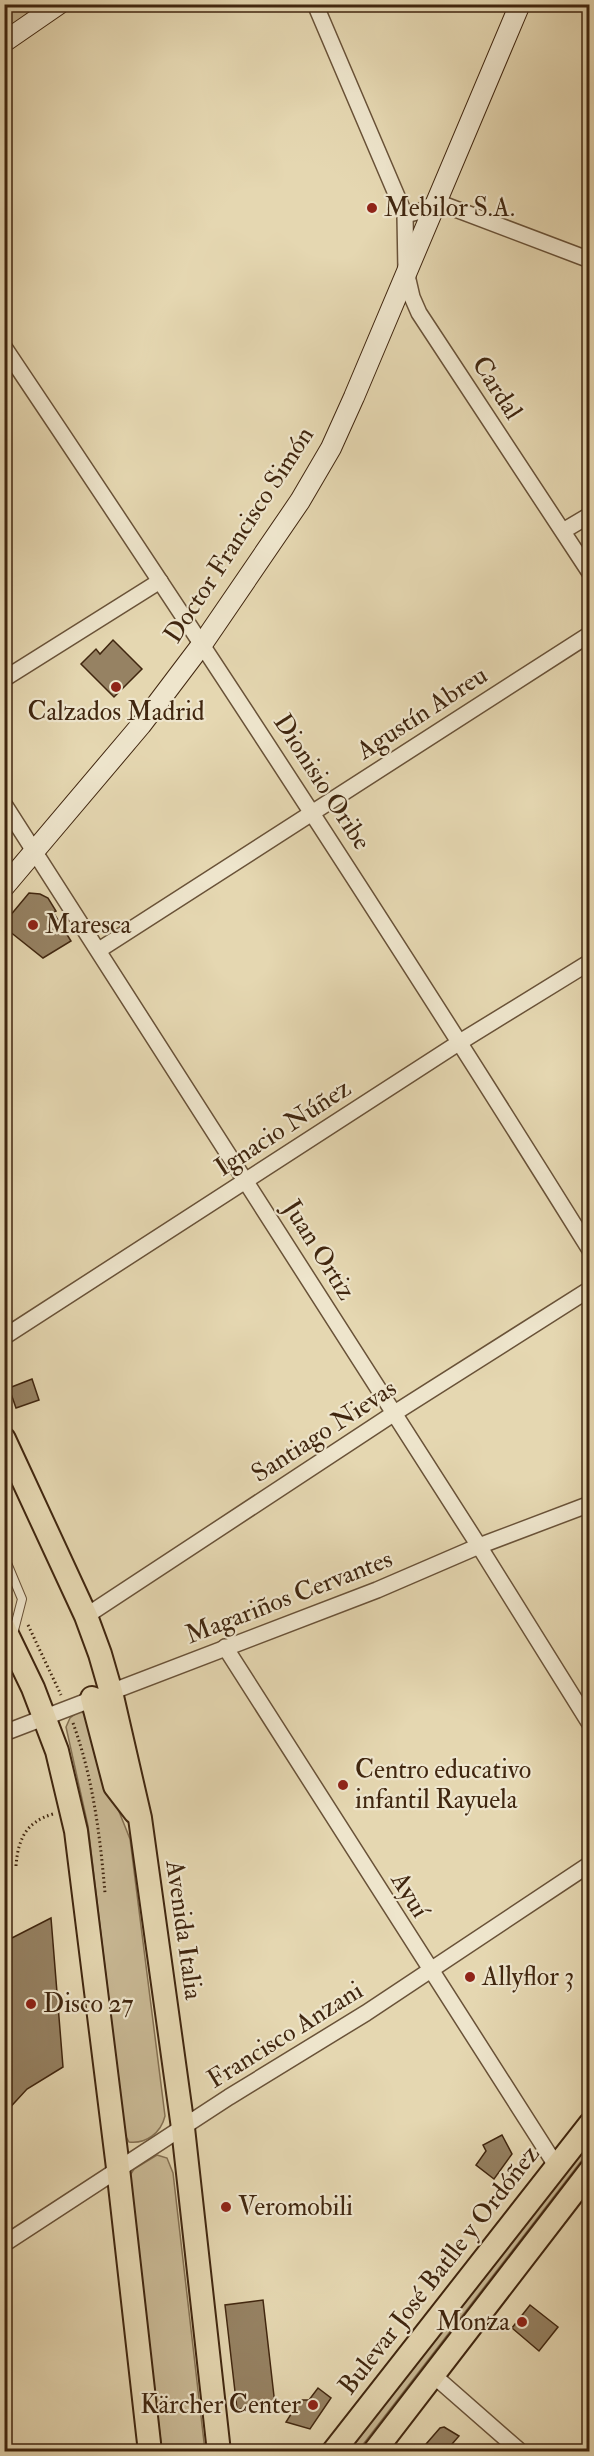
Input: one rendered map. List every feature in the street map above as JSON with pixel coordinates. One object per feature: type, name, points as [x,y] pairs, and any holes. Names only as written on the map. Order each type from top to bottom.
[{"type":"main road","name":"Avenida Italia","points":[[4,1440],[86,1616],[101,1695],[140,1818],[183,2128],[219,2451]]},
{"type":"main road","points":[[8,1635],[57,1751],[72,1809],[118,2168],[150,2451]]},
{"type":"main road","name":"Bulevar José Batlle y Ordóñez","points":[[333,2451],[590,2124]]},
{"type":"main road","points":[[374,2451],[590,2171]]},
{"type":"street","points":[[4,42],[59,4]]},
{"type":"street","name":"Cardal","points":[[315,4],[405,215],[406,271],[411,297],[419,313],[590,573]]},
{"type":"street","name":"Doctor Francisco Simón","points":[[4,887],[141,725],[203,643],[300,501],[331,448],[520,4]]},
{"type":"street","points":[[405,215],[421,211],[437,202],[590,260]]},
{"type":"street","name":"Dionisio Oribe","points":[[4,347],[203,643],[313,812],[590,1250]]},
{"type":"street","points":[[563,531],[590,515]]},
{"type":"street","points":[[4,679],[160,581]]},
{"type":"street","name":"Agustín Abreu","points":[[99,950],[590,634]]},
{"type":"street","name":"Juan Ortiz","points":[[4,804],[246,1180],[590,1724]]},
{"type":"street","name":"Ignacio Núñez","points":[[4,1337],[460,1042],[590,962]]},
{"type":"street","name":"Santiago Nievas","points":[[86,1616],[393,1414],[590,1289]]},
{"type":"street","name":"Magariños Cervantes","points":[[4,1733],[377,1590],[479,1546],[590,1504]]},
{"type":"street","name":"Ayuí","points":[[225,1647],[557,2167]]},
{"type":"street","name":"Francisco Anzani","points":[[4,2244],[118,2168],[430,1971],[590,1864]]},
{"type":"street","points":[[432,2374],[521,2451]]},
{"type":"lane","points":[[4,1556],[22,1599],[8,1635]]},
{"type":"path","points":[[16,1866],[18,1844],[32,1824],[45,1817],[72,1809]]},
{"type":"shaded area","points":[[13,5],[42,5],[5,30],[4,10]]},
{"type":"shaded area","points":[[78,1712],[88,1713],[110,1789],[130,1839],[165,2116],[160,2128],[152,2136],[135,2142],[129,2142],[125,2135],[88,1826],[66,1727],[70,1718]]},
{"type":"shaded area","points":[[589,2137],[589,2151],[358,2451],[348,2452]]},
{"type":"shaded area","points":[[157,2155],[167,2158],[173,2173],[205,2451],[162,2451],[129,2177],[134,2169]]},
{"type":"building","points":[[113,640],[142,669],[114,697],[81,664],[96,649],[100,654]]},
{"type":"building","name":"Maresca","points":[[29,893],[40,894],[48,898],[56,911],[53,912],[71,941],[43,958],[4,927],[4,923]]},
{"type":"building","points":[[32,1379],[39,1400],[16,1408],[9,1388]]},
{"type":"building","name":"Disco 27","points":[[51,1918],[63,2067],[27,2089],[4,2114],[4,1942]]},
{"type":"building","points":[[502,2135],[512,2154],[494,2179],[476,2165],[486,2151],[483,2145]]},
{"type":"building","points":[[263,2300],[275,2405],[237,2409],[225,2305]]},
{"type":"building","points":[[530,2305],[558,2327],[539,2351],[512,2328]]},
{"type":"building","points":[[318,2388],[331,2398],[310,2429],[286,2422],[300,2400],[309,2400]]},
{"type":"building","points":[[444,2427],[459,2436],[446,2451],[420,2451],[440,2428]]},
{"type":"place","name":"Mebilor S.A.","points":[[372,208]]},
{"type":"place","name":"Calzados Madrid","points":[[116,687]]},
{"type":"place","name":"Maresca","points":[[33,925]]},
{"type":"place","name":"Centro educativo infantil Rayuela","points":[[343,1785]]},
{"type":"place","name":"Allyflor 3","points":[[470,1977]]},
{"type":"place","name":"Disco 27","points":[[31,2004]]},
{"type":"place","name":"Veromobili","points":[[226,2207]]},
{"type":"place","name":"Monza","points":[[522,2322]]},
{"type":"place","name":"Kärcher Center","points":[[313,2405]]}]
